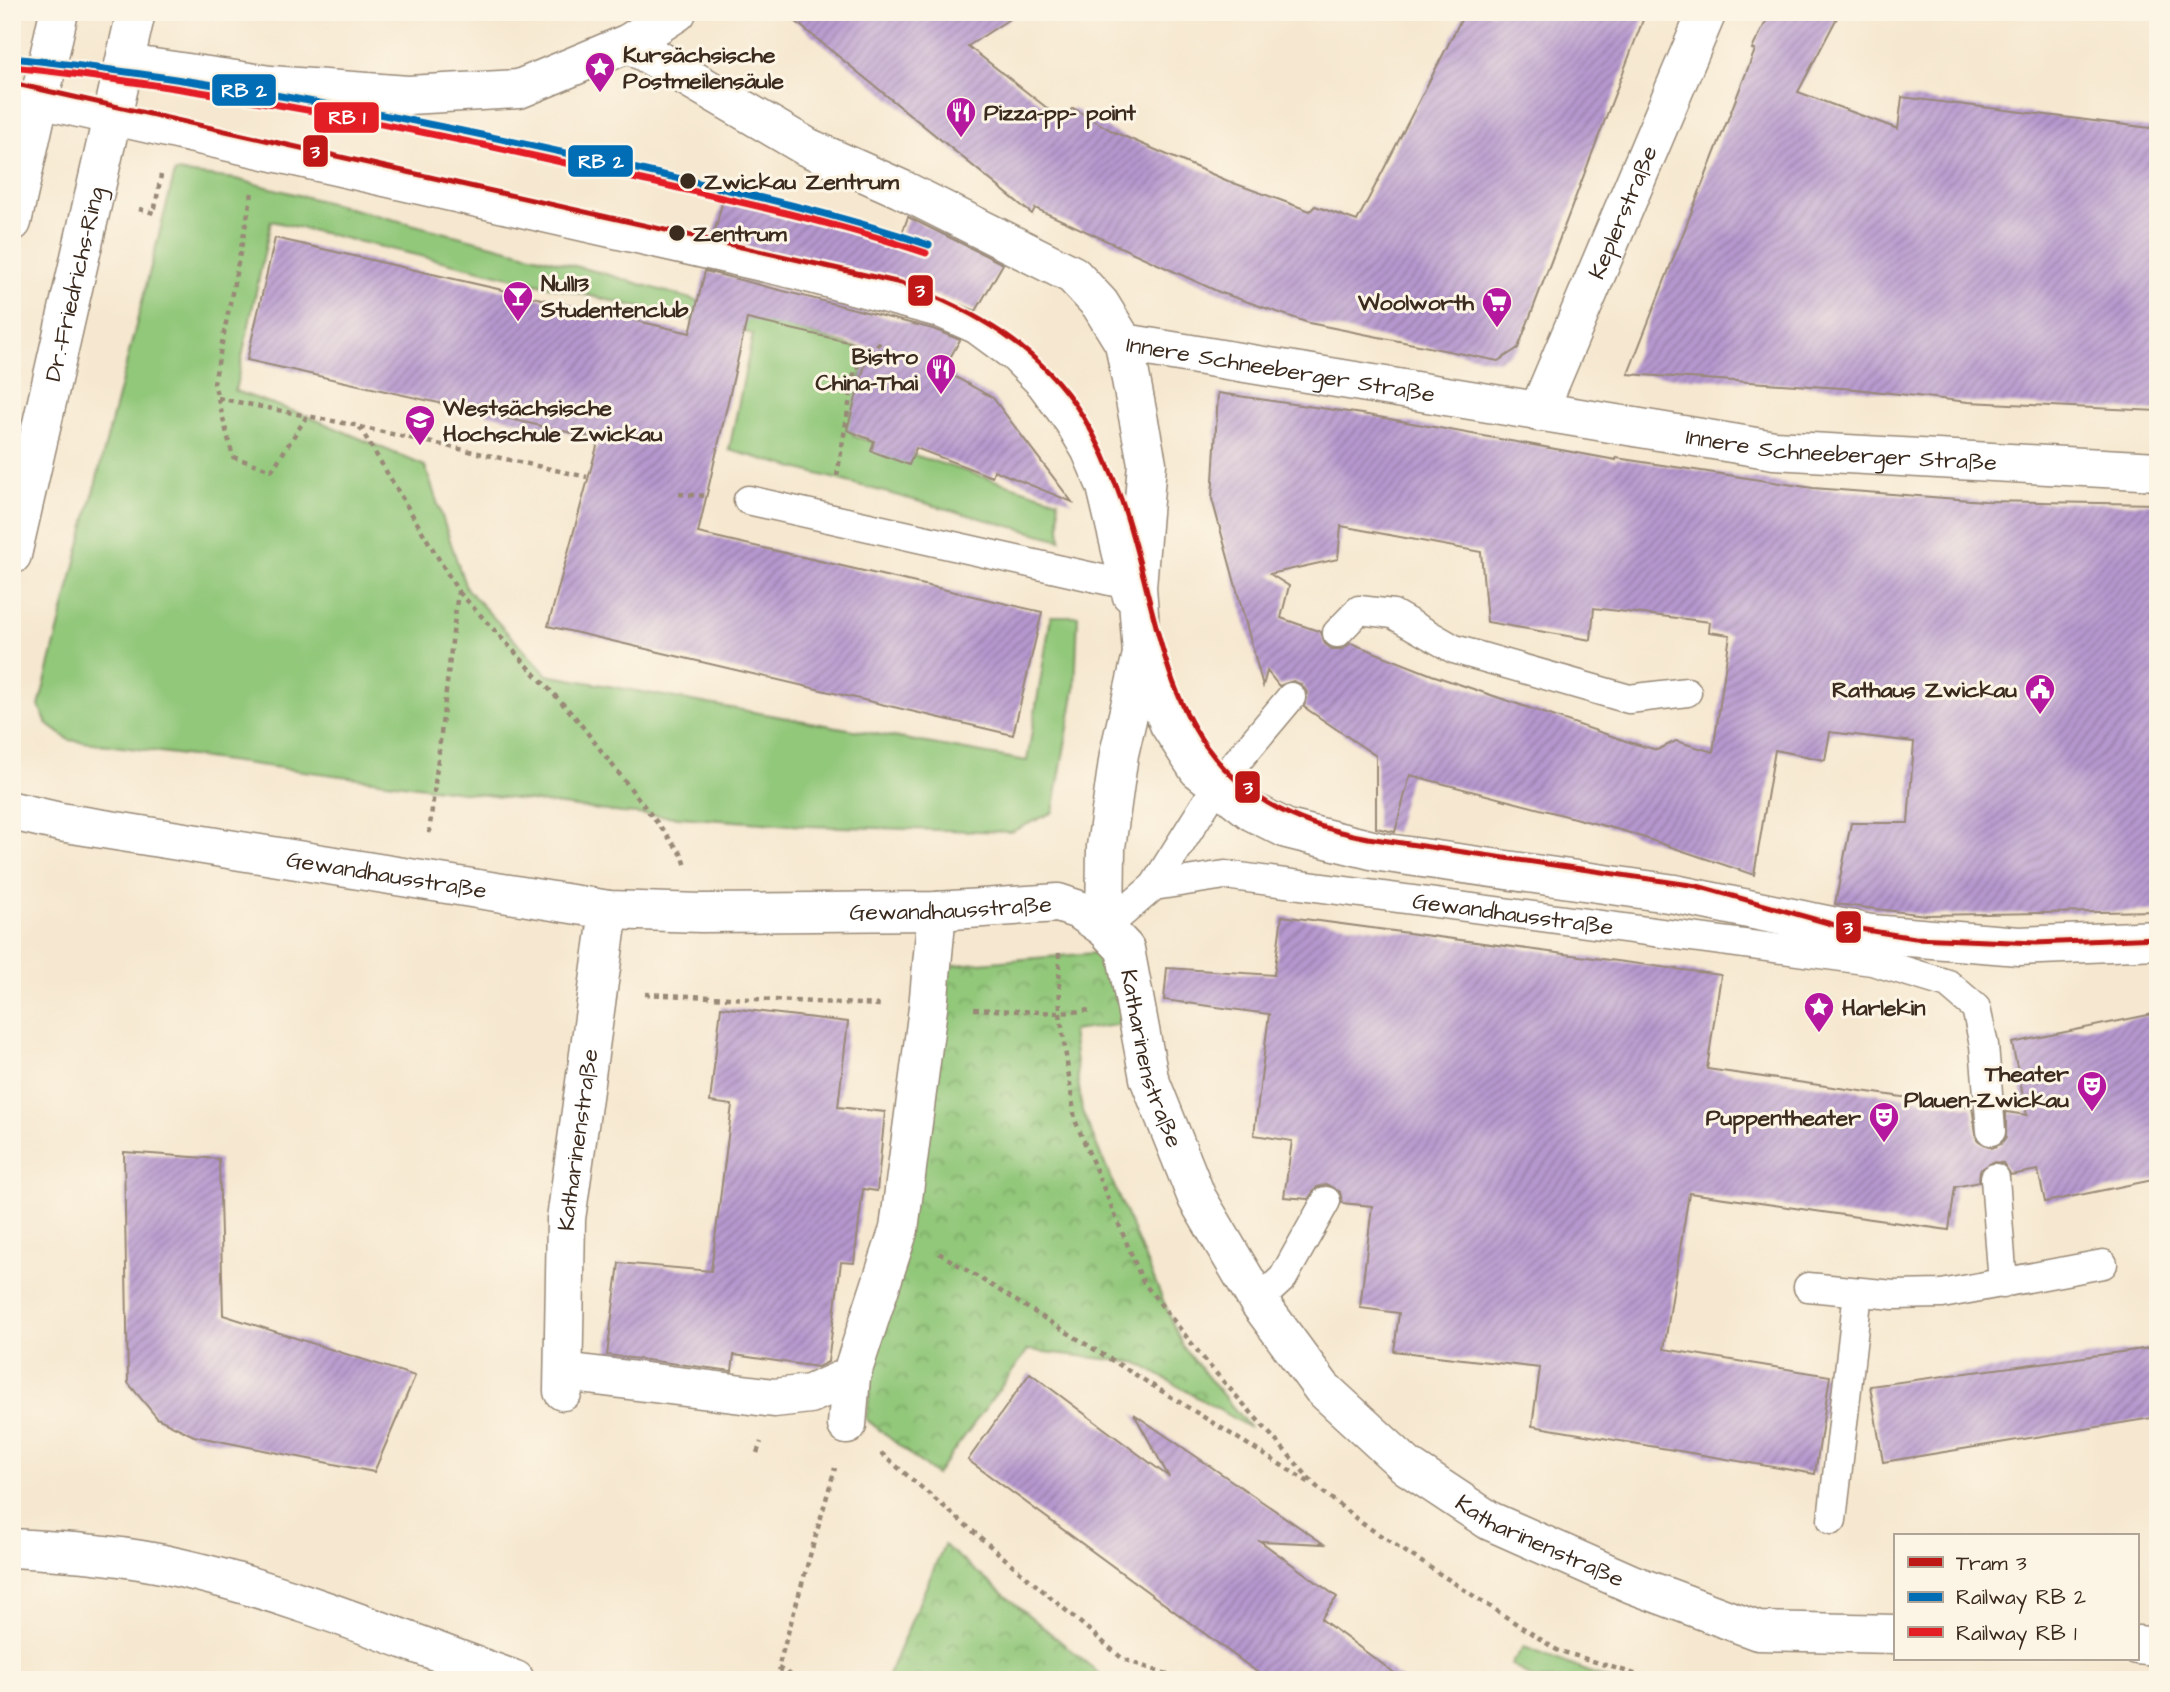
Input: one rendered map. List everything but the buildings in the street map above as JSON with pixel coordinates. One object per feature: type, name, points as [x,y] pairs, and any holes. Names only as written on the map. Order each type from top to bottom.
[{"type":"street","points":[[12,222],[26,101],[59,12]]},
{"type":"street","name":"Dr.-Friedrichs-Ring","points":[[12,555],[136,12]]},
{"type":"street","points":[[126,64],[270,85],[408,95],[519,89],[629,43],[677,12]]},
{"type":"street","name":"Keplerstraße","points":[[1538,412],[1707,12]]},
{"type":"street","name":"Innere Schneeberger Straße","points":[[629,43],[807,147],[901,189],[1073,275],[1100,304],[1124,343],[1774,450],[2158,471]]},
{"type":"street","points":[[1105,928],[1106,847],[1119,754],[1142,654],[1130,585],[1147,463],[1124,343]]},
{"type":"street","name":"Gewandhausstraße","points":[[1142,654],[1169,724],[1208,777],[1253,812],[1287,829],[1380,852],[1675,894],[1871,934],[2019,946],[2158,940]]},
{"type":"street","name":"Gewandhausstraße","points":[[12,811],[60,822],[609,910],[701,913],[937,911],[1058,903],[1079,911],[1105,928]]},
{"type":"street","name":"Katharinenstraße","points":[[609,910],[566,1219],[564,1382],[774,1398],[810,1394],[851,1376]]},
{"type":"street","points":[[847,1425],[851,1376],[899,1229],[928,1008],[937,911]]},
{"type":"street","name":"Katharinenstraße","points":[[1105,928],[1125,949],[1149,1078],[1197,1198],[1258,1301],[1322,1388],[1407,1466],[1490,1521],[1632,1584],[1758,1631],[1894,1634]]},
{"type":"street","points":[[12,1548],[101,1555],[184,1569],[284,1599],[515,1680]]},
{"type":"street","points":[[2138,1645],[2158,1647]]},
{"type":"lane","points":[[26,101],[792,274],[939,313],[975,329],[1013,357],[1041,385],[1080,443],[1101,487],[1130,585],[748,500]]},
{"type":"lane","points":[[1337,633],[1359,610],[1393,614],[1454,649],[1629,699],[1687,692]]},
{"type":"lane","points":[[1105,928],[1154,886],[1208,777],[1291,697]]},
{"type":"lane","name":"Gewandhausstraße","points":[[1154,886],[1225,875],[1872,961],[1948,984],[1976,1008],[1984,1045],[1991,1131]]},
{"type":"lane","points":[[1995,1178],[2003,1284]]},
{"type":"lane","points":[[1258,1301],[1283,1278],[1326,1201]]},
{"type":"lane","points":[[1808,1287],[1894,1296],[1942,1294],[2103,1264]]},
{"type":"lane","points":[[1832,1520],[1858,1292]]},
{"type":"path","points":[[260,153],[215,383],[233,457],[272,470],[307,416]]},
{"type":"path","points":[[829,519],[855,369],[888,331]]},
{"type":"path","points":[[218,398],[359,426],[587,477]]},
{"type":"path","points":[[359,426],[458,591],[575,717],[683,856],[701,913]]},
{"type":"path","points":[[423,880],[458,591]]},
{"type":"path","points":[[598,992],[1060,1013],[1137,1006]]},
{"type":"path","points":[[899,1229],[1317,1487]]},
{"type":"path","points":[[800,1680],[778,1668],[847,1425],[1123,1659],[1183,1680]]},
{"type":"green space","points":[[175,172],[236,179],[606,274],[865,350],[853,436],[1058,500],[1061,540],[729,450],[753,334],[271,221],[235,391],[307,416],[425,466],[466,588],[547,675],[1027,761],[1051,616],[1078,616],[1075,689],[1053,812],[1011,832],[806,826],[622,813],[69,740],[47,724],[39,706]]},
{"type":"green space","points":[[1117,951],[1124,1024],[1072,1031],[1082,1111],[1183,1347],[1250,1428],[1138,1363],[1028,1350],[936,1475],[866,1419],[932,967]]},
{"type":"green space","points":[[944,1545],[1107,1680],[886,1680]]},
{"type":"green space","points":[[1524,1647],[1610,1680],[1534,1680],[1511,1664]]},
{"type":"tram line","name":"3","points":[[12,83],[901,283],[954,305],[979,319],[1025,350],[1046,369],[1082,415],[1114,479],[1170,672],[1194,728],[1232,776],[1288,814],[1368,838],[1697,886],[1835,925],[1915,938],[2036,943],[2158,938]]},
{"type":"transit line","points":[[12,58],[234,88],[455,129],[766,199],[929,245]]},
{"type":"transit line","points":[[12,67],[233,97],[452,138],[763,207],[926,253]]},
{"type":"place","name":"Kursächsische Postmeilensäule","points":[[600,94]]},
{"type":"place","name":"Pizza-pp- point","points":[[961,139]]},
{"type":"place","name":"Zwickau Zentrum","points":[[688,181]]},
{"type":"place","name":"Zentrum","points":[[677,233]]},
{"type":"place","name":"Null13 Studentenclub","points":[[518,323]]},
{"type":"place","name":"Woolworth","points":[[1497,329]]},
{"type":"place","name":"Bistro China-Thai","points":[[941,396]]},
{"type":"place","name":"Westsächsische Hochschule Zwickau","points":[[420,447]]},
{"type":"place","name":"Rathaus Zwickau","points":[[2040,716]]},
{"type":"place","name":"Harlekin","points":[[1819,1034]]},
{"type":"place","name":"Theater Plauen-Zwickau","points":[[2092,1113]]},
{"type":"place","name":"Puppentheater","points":[[1884,1144]]}]
